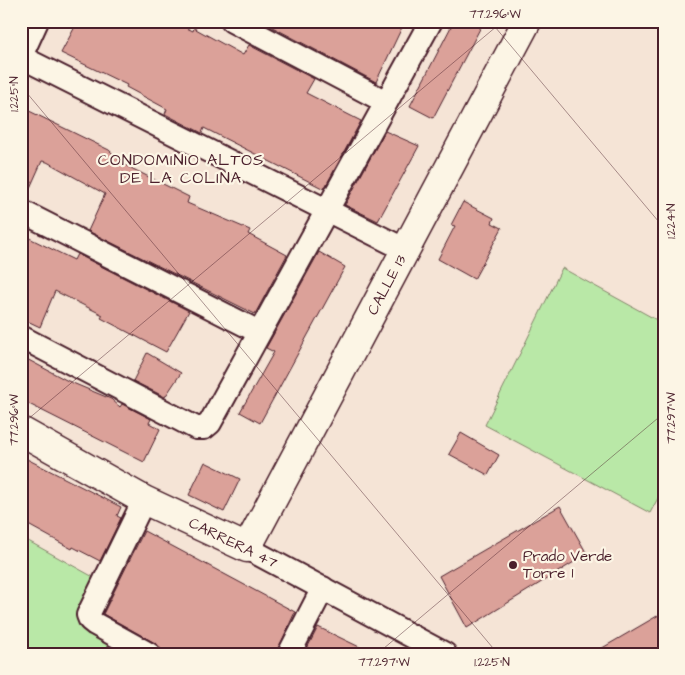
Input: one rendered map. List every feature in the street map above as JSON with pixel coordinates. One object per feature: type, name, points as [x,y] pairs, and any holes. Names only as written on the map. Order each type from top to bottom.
[{"type":"street","points":[[37,21],[21,57],[406,250]]},
{"type":"street","points":[[232,21],[386,102]]},
{"type":"street","points":[[21,337],[196,428],[204,428],[210,423],[431,21]]},
{"type":"street","name":"CALLE 13","points":[[248,548],[527,21]]},
{"type":"street","points":[[21,211],[259,332]]},
{"type":"street","name":"CARRERA 47","points":[[21,431],[144,500],[248,548],[323,588],[416,648],[445,654]]},
{"type":"street","points":[[144,500],[88,614],[90,620],[95,624],[149,654]]},
{"type":"street","points":[[289,654],[323,588]]},
{"type":"green space","points":[[562,268],[664,324],[664,487],[650,513],[485,425]]},
{"type":"green space","points":[[21,537],[97,579],[81,620],[138,654],[21,654]]},
{"type":"building","points":[[78,21],[172,21],[193,31],[194,28],[243,55],[249,45],[314,79],[306,93],[361,121],[324,189],[204,128],[202,133],[165,114],[167,109],[126,87],[127,85],[61,53]]},
{"type":"building","points":[[261,21],[405,21],[376,82]]},
{"type":"building","points":[[454,21],[484,21],[433,118],[410,106]]},
{"type":"building","points":[[21,107],[109,150],[125,165],[189,197],[187,203],[250,230],[248,234],[287,255],[255,314],[88,231],[105,194],[47,162],[42,161],[25,199],[21,198]]},
{"type":"building","points":[[385,131],[419,146],[378,221],[345,205]]},
{"type":"building","points":[[463,202],[494,218],[492,223],[502,228],[474,279],[438,259],[455,226],[451,225]]},
{"type":"building","points":[[21,234],[74,260],[77,254],[189,311],[166,352],[101,318],[103,315],[55,291],[40,327],[21,318]]},
{"type":"building","points":[[319,252],[345,267],[260,423],[240,412],[274,352],[266,348]]},
{"type":"building","points":[[147,353],[181,373],[165,397],[133,381]]},
{"type":"building","points":[[21,356],[68,381],[111,399],[120,407],[122,404],[151,419],[149,423],[160,429],[144,462],[21,400]]},
{"type":"building","points":[[461,433],[499,455],[488,475],[449,454]]},
{"type":"building","points":[[21,456],[121,507],[117,516],[121,518],[100,561],[73,547],[72,549],[21,521]]},
{"type":"building","points":[[205,462],[240,479],[224,512],[189,495]]},
{"type":"building","name":"Prado Verde Torre 1","points":[[560,506],[587,554],[467,628],[439,576]]},
{"type":"building","points":[[144,531],[295,612],[276,654],[162,654],[155,643],[103,614]]},
{"type":"building","points":[[664,612],[664,654],[592,654]]},
{"type":"building","points":[[318,627],[374,654],[304,654]]},
{"type":"place","name":"Prado Verde Torre 1","points":[[513,565]]},
{"type":"district","name":"CONDOMINIO ALTOS DE LA COLINA","points":[[181,169]]}]
